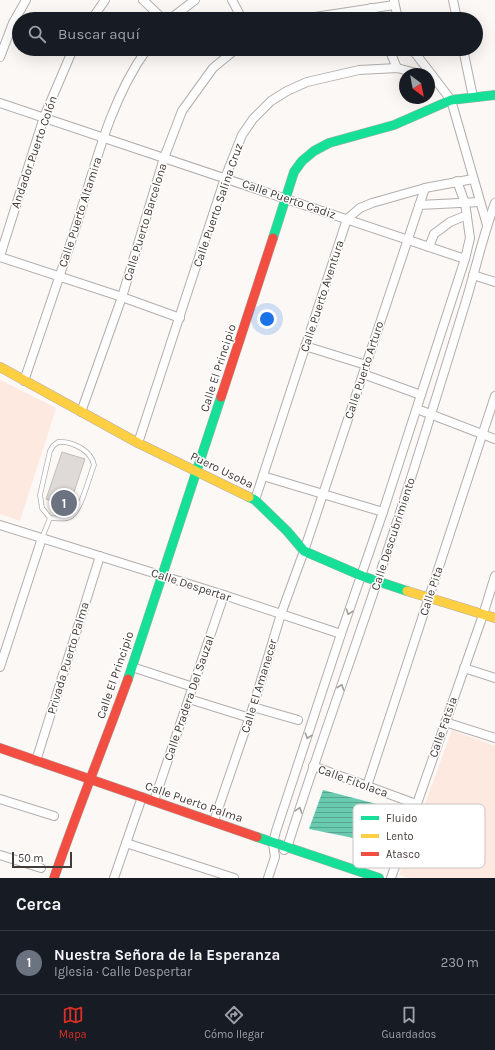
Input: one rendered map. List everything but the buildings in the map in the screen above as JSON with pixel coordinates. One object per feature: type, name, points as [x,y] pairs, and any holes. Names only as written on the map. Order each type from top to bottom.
[{"type":"street","points":[[19,12],[26,0]]},
{"type":"street","points":[[97,12],[105,0]]},
{"type":"street","points":[[143,0],[156,12]]},
{"type":"street","points":[[179,12],[195,0]]},
{"type":"street","points":[[232,0],[238,12]]},
{"type":"street","points":[[453,0],[456,12]]},
{"type":"street","points":[[346,12],[394,2],[396,12]]},
{"type":"street","points":[[371,8],[373,12]]},
{"type":"street","points":[[0,57],[12,26]]},
{"type":"street","name":"Andador Puerto Colón","points":[[0,257],[44,117],[70,56]]},
{"type":"street","name":"Calle Puerto Altamira","points":[[24,381],[60,277],[104,137],[127,83],[143,56]]},
{"type":"street","name":"Calle Puerto Barcelona","points":[[82,412],[122,297],[164,158],[182,111],[213,68],[228,56]]},
{"type":"street","points":[[392,56],[397,68]]},
{"type":"street","points":[[417,56],[426,68]]},
{"type":"street","points":[[464,56],[473,97]]},
{"type":"street","name":"Calle Puerto Salina Cruz","points":[[138,443],[225,178],[242,135],[271,101],[287,91],[307,82],[359,70],[397,68]]},
{"type":"street","points":[[435,81],[451,100],[487,225]]},
{"type":"street","name":"Calle El Principio","points":[[54,878],[132,667],[294,172],[302,161],[314,151],[329,143],[394,125],[451,100],[495,95]]},
{"type":"street","name":"Calle Puerto Cadiz","points":[[0,102],[465,259]]},
{"type":"street","points":[[347,219],[360,208],[372,203],[424,188],[473,179]]},
{"type":"street","name":"Calle Descubrimiento","points":[[268,878],[275,857],[273,843],[341,634],[362,576],[417,409],[465,259],[470,238],[467,215],[457,181]]},
{"type":"street","name":"Calle Puerto Arturo","points":[[304,551],[424,188]]},
{"type":"street","points":[[419,205],[480,202]]},
{"type":"street","name":"Calle Descubrimiento","points":[[287,848],[313,766],[378,581],[431,415],[474,276],[487,225],[495,203]]},
{"type":"street","points":[[429,247],[434,234],[450,222],[467,215]]},
{"type":"street","name":"Calle Puerto Aventura","points":[[255,500],[347,219]]},
{"type":"street","points":[[0,257],[122,297],[180,318]]},
{"type":"street","points":[[474,276],[495,282]]},
{"type":"street","points":[[305,346],[366,365]]},
{"type":"street","name":"Puero Usoba","points":[[0,367],[138,443],[255,500],[287,531],[304,551],[362,576],[495,618]]},
{"type":"street","points":[[363,374],[421,395]]},
{"type":"street","name":"Calle Pita","points":[[367,786],[495,396]]},
{"type":"street","points":[[417,409],[495,440]]},
{"type":"street","points":[[263,476],[383,512]]},
{"type":"street","name":"Calle Despertar","points":[[0,525],[224,595],[341,634]]},
{"type":"street","points":[[0,667],[42,538]]},
{"type":"street","name":"Calle El Amanecer","points":[[214,822],[250,718],[281,614],[304,551]]},
{"type":"street","name":"Privada Puerto Palma","points":[[36,760],[100,556]]},
{"type":"street","name":"Calle Fatsia","points":[[416,804],[483,615],[495,576]]},
{"type":"street","name":"Calle Pradera Del Sauzal","points":[[154,801],[224,595]]},
{"type":"street","points":[[132,667],[193,687]]},
{"type":"street","points":[[464,668],[495,678]]},
{"type":"street","points":[[189,699],[250,718]]},
{"type":"street","points":[[253,707],[298,720]]},
{"type":"street","points":[[445,722],[495,738]]},
{"type":"street","name":"Calle Puerto Palma","points":[[0,748],[287,848],[380,878]]},
{"type":"street","name":"Calle Fitolaca","points":[[313,766],[416,804]]},
{"type":"street","points":[[114,878],[142,797]]},
{"type":"street","points":[[0,799],[54,816]]},
{"type":"street","points":[[126,843],[234,878]]},
{"type":"street","points":[[275,857],[287,848]]},
{"type":"street","points":[[0,855],[41,868]]},
{"type":"street","name":"Calle Fatsia","points":[[391,878],[394,868]]},
{"type":"lane","points":[[58,442],[63,442],[86,451],[93,460],[94,466],[78,508],[74,514],[71,517],[64,519],[50,518],[42,508],[40,495],[50,451],[58,442]]},
{"type":"lane","points":[[42,538],[50,518]]},
{"type":"shaded area","points":[[0,380],[56,408],[20,521],[0,514]]},
{"type":"shaded area","points":[[452,730],[495,746],[495,878],[409,878],[399,875],[402,868],[485,868],[485,804],[425,804]]},
{"type":"shaded area","points":[[323,790],[377,804],[353,804],[353,838],[309,829]]},
{"type":"traffic: fast","points":[[273,238],[294,172],[302,161],[314,151],[329,143],[394,125],[451,100],[495,95]]},
{"type":"traffic: fast","points":[[128,679],[221,397]]},
{"type":"traffic: fast","points":[[249,497],[255,500],[287,531],[304,551],[362,576],[407,591]]},
{"type":"traffic: fast","points":[[257,837],[379,878]]},
{"type":"traffic: slow","points":[[0,367],[138,443],[249,497]]},
{"type":"traffic: slow","points":[[407,591],[495,618]]},
{"type":"traffic: jam","points":[[221,397],[273,238]]},
{"type":"traffic: jam","points":[[54,878],[128,679]]},
{"type":"traffic: jam","points":[[0,748],[257,837]]},
{"type":"place","name":"Nuestra Señora de la Esperanza","points":[[64,503]]}]
